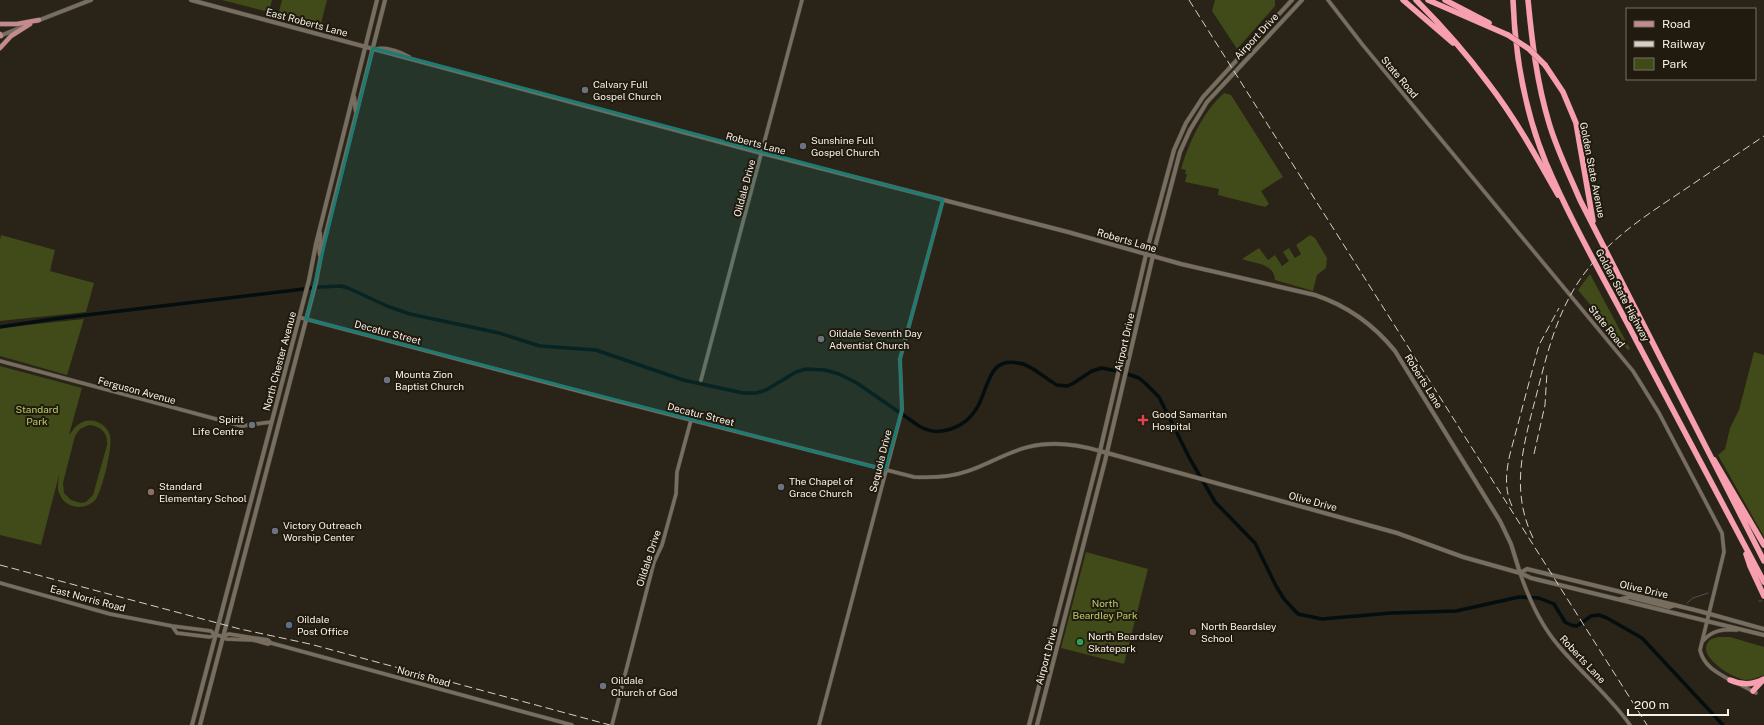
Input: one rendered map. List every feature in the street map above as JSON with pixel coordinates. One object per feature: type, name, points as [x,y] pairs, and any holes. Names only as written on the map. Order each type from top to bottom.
[{"type":"highway","points":[[1403,0],[1464,52]]},
{"type":"highway","points":[[1416,0],[1464,52],[1512,117],[1582,237]]},
{"type":"highway","points":[[1428,0],[1508,35]]},
{"type":"highway","points":[[1445,0],[1496,26],[1508,35]]},
{"type":"highway","name":"Golden State Highway","points":[[1513,0],[1519,64],[1532,121],[1546,163],[1582,237],[1764,582]]},
{"type":"highway","name":"Golden State Highway","points":[[1528,0],[1535,64],[1546,114],[1562,160],[1580,200],[1764,560]]},
{"type":"highway","name":"Golden State Avenue","points":[[1508,35],[1518,41],[1545,65],[1563,92],[1576,124],[1595,229]]},
{"type":"highway","points":[[1708,452],[1718,464],[1764,545]]},
{"type":"highway","points":[[1744,546],[1750,566],[1764,596]]},
{"type":"highway","points":[[1730,680],[1738,683],[1750,684],[1764,680]]},
{"type":"highway","points":[[1754,692],[1764,680]]},
{"type":"highway","points":[[1754,692],[1764,685]]},
{"type":"main road","points":[[0,35],[91,0]]},
{"type":"main road","name":"East Roberts Lane","points":[[191,0],[375,48]]},
{"type":"main road","name":"North Chester Avenue","points":[[192,725],[298,317],[305,296],[319,229],[377,0]]},
{"type":"main road","name":"North Chester Avenue","points":[[200,725],[312,298],[323,245],[375,48],[385,0]]},
{"type":"main road","name":"Airport Drive","points":[[1029,725],[1100,451],[1146,254],[1172,158],[1188,119],[1212,86],[1292,0]]},
{"type":"main road","name":"Airport Drive","points":[[1036,725],[1107,453],[1153,256],[1177,162],[1192,125],[1204,106],[1218,89],[1302,0]]},
{"type":"main road","points":[[0,24],[17,24],[39,20]]},
{"type":"main road","points":[[0,48],[11,36],[30,24]]},
{"type":"main road","name":"Roberts Lane","points":[[375,48],[404,58],[410,58],[1181,264],[1323,298],[1348,309],[1374,328],[1389,343],[1401,360],[1500,521],[1511,544],[1520,573]]},
{"type":"main road","points":[[353,96],[356,117]]},
{"type":"main road","points":[[319,229],[320,241],[323,245]]},
{"type":"main road","points":[[316,244],[319,246],[320,260]]},
{"type":"main road","points":[[288,357],[291,362],[291,374]]},
{"type":"main road","name":"Olive Drive","points":[[1100,451],[1393,531],[1464,557],[1520,573],[1531,578],[1764,635]]},
{"type":"main road","name":"Olive Drive","points":[[1520,573],[1527,569],[1708,613],[1764,629]]},
{"type":"main road","points":[[1621,599],[1630,597],[1669,606],[1675,605]]},
{"type":"street","name":"Oildale Drive","points":[[701,380],[802,0]]},
{"type":"street","name":"State Road","points":[[1328,0],[1362,44],[1604,335],[1651,398],[1722,533],[1724,552],[1701,643],[1701,654],[1706,664],[1730,680],[1754,692]]},
{"type":"street","name":"Sequoia Drive","points":[[819,725],[902,410],[900,359],[943,200]]},
{"type":"street","name":"Decatur Street","points":[[298,317],[914,477],[944,477],[969,471],[1012,452],[1038,445],[1070,444],[1100,451]]},
{"type":"street","name":"Ferguson Avenue","points":[[0,361],[242,426],[271,422]]},
{"type":"street","name":"Oildale Drive","points":[[612,725],[654,562],[662,547],[676,494],[675,478],[691,420]]},
{"type":"street","name":"Roberts Lane","points":[[1520,573],[1531,602],[1543,624],[1558,645],[1608,696],[1630,725]]},
{"type":"street","name":"East Norris Road","points":[[0,583],[110,614],[211,632],[215,635],[223,636]]},
{"type":"street","name":"East Norris Road","points":[[172,626],[177,633],[210,637],[215,635]]},
{"type":"street","points":[[1701,643],[1713,632],[1722,628],[1747,631]]},
{"type":"street","name":"Norris Road","points":[[223,636],[229,634],[268,640],[271,643],[572,725]]},
{"type":"highlighted area","points":[[373,48],[943,200],[900,359],[902,410],[885,470],[306,319]]},
{"type":"green space","points":[[222,0],[272,0],[269,12]]},
{"type":"green space","points":[[282,0],[327,0],[320,27],[278,16]]},
{"type":"green space","points":[[1215,0],[1275,0],[1275,6],[1237,49],[1212,11]]},
{"type":"green space","points":[[1224,93],[1231,95],[1283,177],[1261,191],[1269,204],[1265,207],[1218,195],[1219,189],[1185,182],[1187,174],[1185,174],[1186,170],[1181,169],[1188,148],[1203,118]]},
{"type":"green space","points":[[1,235],[55,250],[50,271],[94,283],[86,312],[0,321]]},
{"type":"green space","points":[[1310,235],[1315,238],[1327,258],[1326,268],[1317,275],[1313,291],[1275,280],[1274,274],[1268,267],[1242,259],[1259,248],[1268,260],[1275,255],[1282,266],[1289,261],[1283,252],[1289,248],[1295,258],[1301,254],[1296,245]]},
{"type":"green space","points":[[1590,274],[1630,349],[1628,350],[1578,290]]},
{"type":"green space","points":[[84,319],[67,375],[0,356],[0,328]]},
{"type":"green space","points":[[1754,352],[1764,355],[1764,537],[1718,455],[1725,449],[1730,428],[1739,410]]},
{"type":"green space","name":"Standard Park","points":[[0,366],[82,388],[69,435],[79,424],[93,421],[102,424],[108,431],[111,441],[104,478],[96,499],[92,503],[82,507],[76,507],[71,506],[63,500],[58,487],[59,475],[41,545],[0,535]],"holes":[[[89,425],[103,431],[106,437],[107,445],[93,495],[86,502],[81,503],[71,500],[64,493],[63,483],[75,436],[80,429]]]},
{"type":"green space","name":"North Beardley Park","points":[[1086,552],[1148,569],[1124,664],[1061,648]]},
{"type":"green space","points":[[1718,637],[1730,637],[1764,647],[1764,675],[1753,679],[1740,679],[1717,665],[1711,659],[1707,652],[1706,646],[1711,639]]},
{"type":"waterway","points":[[0,327],[53,319],[320,287],[341,286],[387,306],[410,314],[499,333],[540,346],[596,350],[683,380],[743,393],[756,393],[766,390],[796,372],[806,369],[825,370],[839,374],[857,383],[919,426],[927,430],[934,431],[946,430],[955,427],[970,417],[978,406],[992,373],[1003,364],[1012,362],[1023,364],[1032,368],[1057,385],[1067,386],[1092,371],[1102,368],[1122,372],[1139,378],[1159,397],[1190,459],[1215,502],[1255,543],[1276,586],[1284,599],[1298,614],[1322,619],[1391,613],[1456,611],[1519,597],[1539,598],[1554,604],[1565,622],[1571,625],[1577,626],[1591,616],[1599,615],[1642,638],[1723,725]]},
{"type":"waterway","points":[[1687,603],[1693,598],[1708,593]]},
{"type":"railway","points":[[1189,0],[1647,725]]},
{"type":"railway","points":[[1533,538],[1526,522],[1522,506],[1522,458],[1548,351],[1563,309],[1570,296],[1580,279],[1592,264],[1618,237],[1648,214],[1764,136]]},
{"type":"railway","points":[[1512,506],[1509,500],[1506,480],[1510,454],[1539,345],[1559,308]]},
{"type":"railway","points":[[1534,454],[1545,405],[1547,372]]},
{"type":"railway","points":[[0,565],[240,629],[310,644],[610,725]]},
{"type":"place","name":"Calvary Full Gospel Church","points":[[585,90]]},
{"type":"place","name":"Sunshine Full Gospel Church","points":[[803,146]]},
{"type":"place","name":"Oildale Seventh Day Adventist Church","points":[[821,339]]},
{"type":"place","name":"Mounta Zion Baptist Church","points":[[387,380]]},
{"type":"place","name":"Good Samaritan Hospital","points":[[1143,420]]},
{"type":"place","name":"Spirit Life Centre","points":[[252,425]]},
{"type":"place","name":"The Chapel of Grace Church","points":[[781,487]]},
{"type":"place","name":"Standard Elementary School","points":[[151,492]]},
{"type":"place","name":"Victory Outreach Worship Center","points":[[275,531]]},
{"type":"place","name":"Oildale Post Office","points":[[289,625]]},
{"type":"place","name":"North Beardsley School","points":[[1193,632]]},
{"type":"place","name":"North Beardsley Skatepark","points":[[1080,642]]},
{"type":"place","name":"Oildale Church of God","points":[[603,686]]}]
